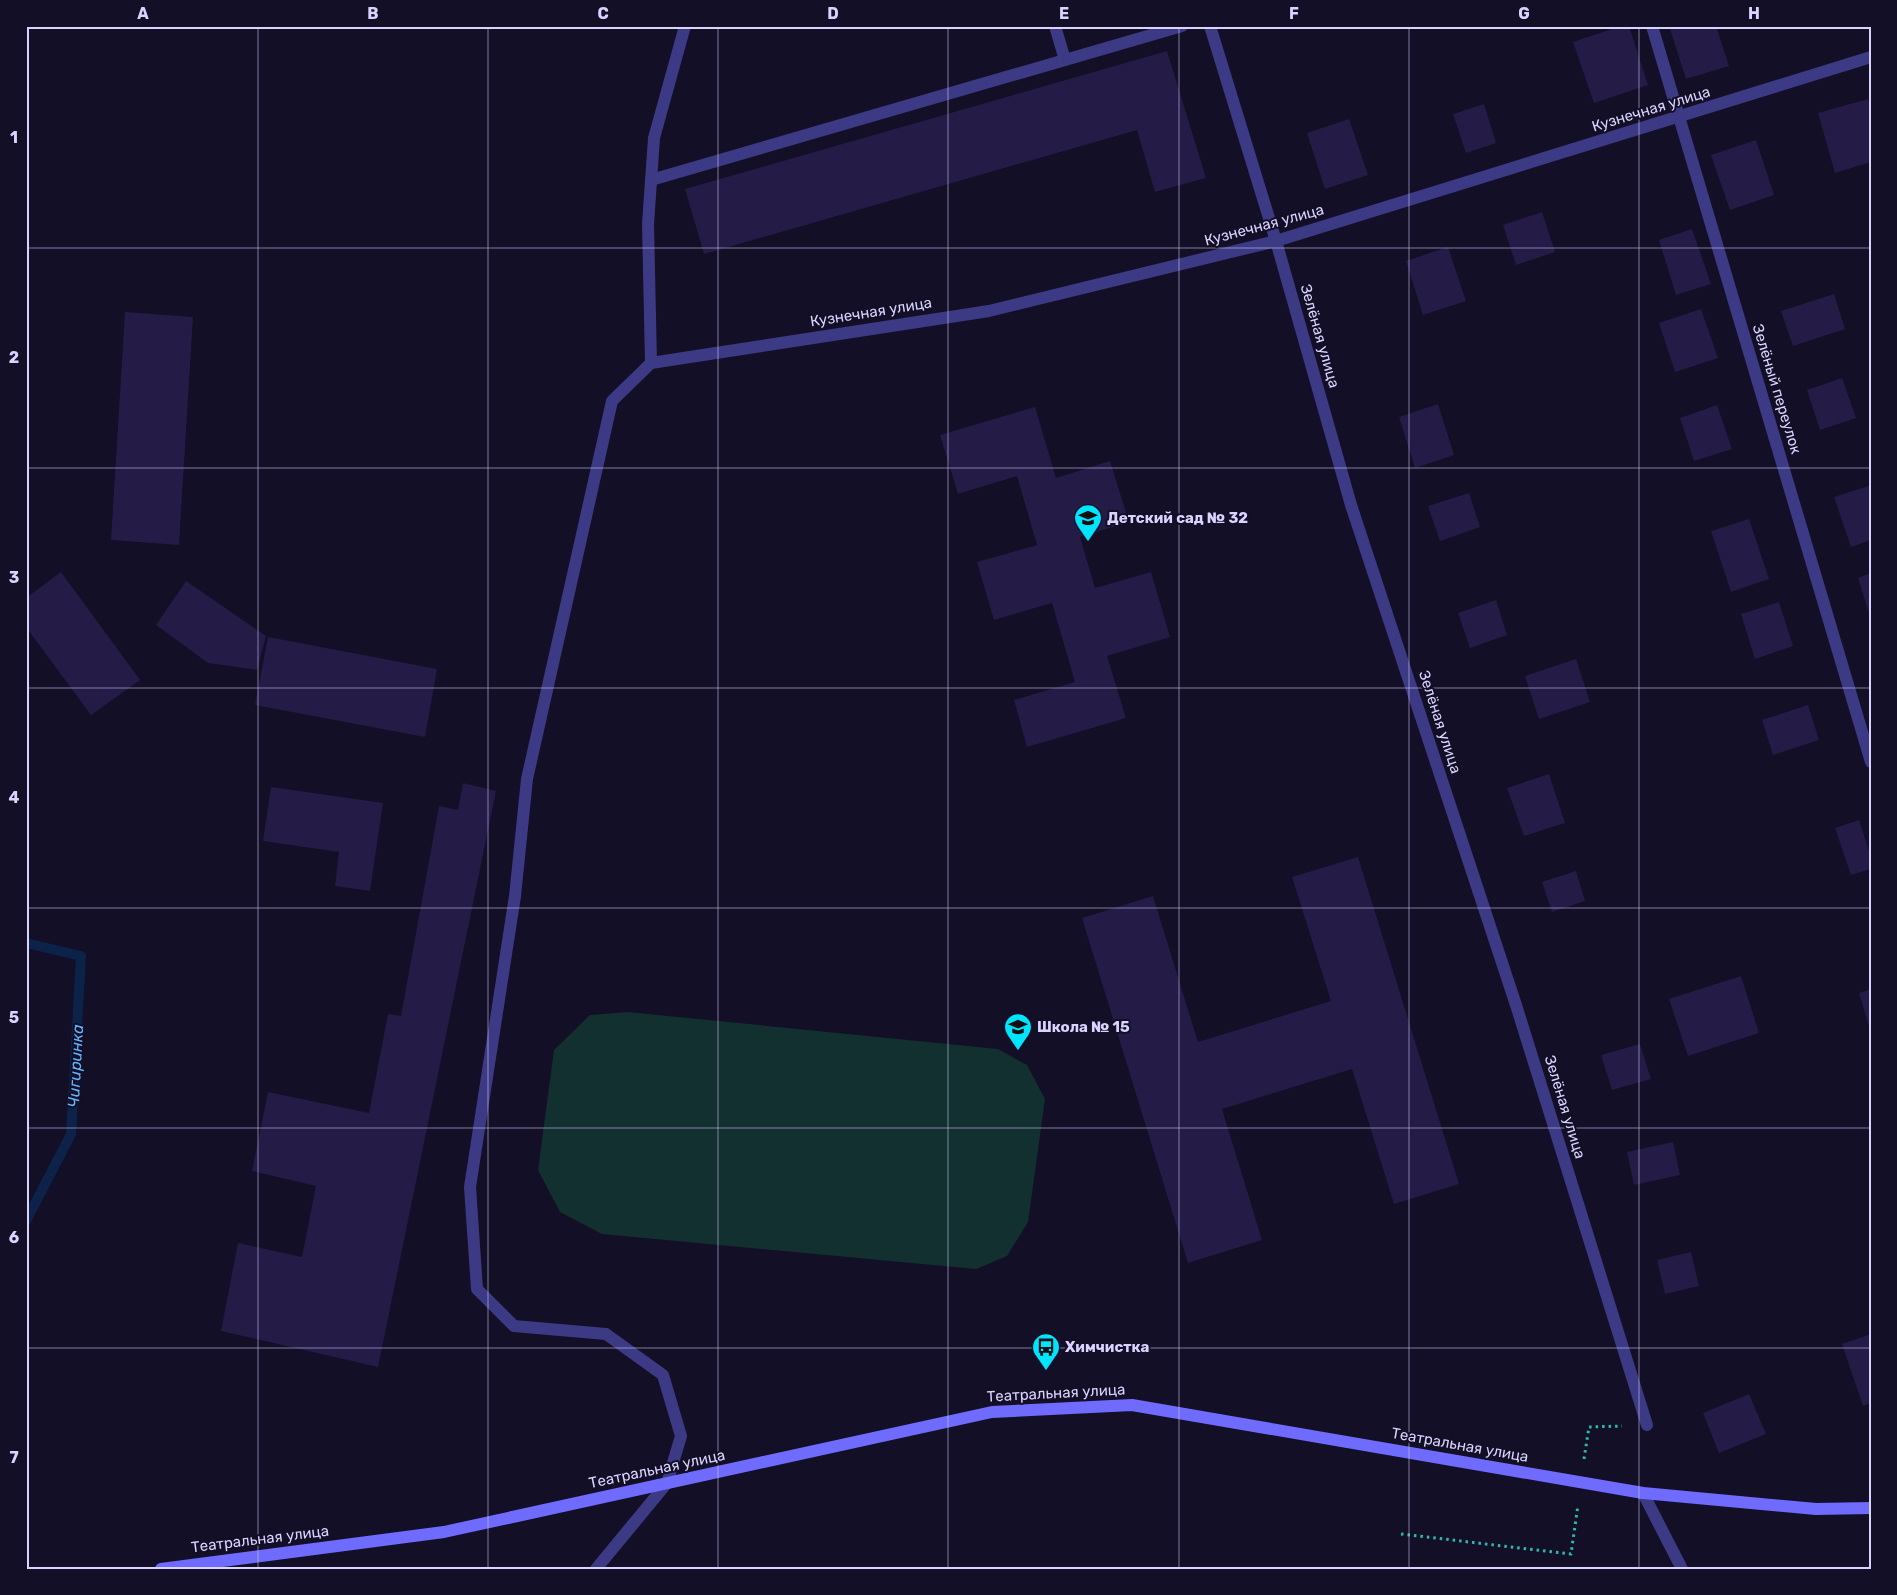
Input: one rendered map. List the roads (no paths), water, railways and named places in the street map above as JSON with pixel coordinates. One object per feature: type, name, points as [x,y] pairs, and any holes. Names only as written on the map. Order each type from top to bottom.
[{"type":"main road","name":"Театральная улица","points":[[160,1569],[444,1532],[992,1412],[1132,1405],[1643,1494],[1816,1509],[1871,1508]]},
{"type":"street","points":[[596,1569],[666,1483],[681,1436],[663,1375],[606,1334],[514,1326],[477,1289],[470,1187],[515,896],[526,779],[612,401],[651,363],[648,224],[654,138],[685,26]]},
{"type":"street","points":[[1055,26],[1065,60]]},
{"type":"street","points":[[651,180],[1182,26]]},
{"type":"street","name":"Зелёная улица","points":[[1210,26],[1276,241],[1351,505],[1516,1005],[1647,1425]]},
{"type":"street","name":"Зелёный переулок","points":[[1652,26],[1871,762]]},
{"type":"street","name":"Кузнечная улица","points":[[651,363],[989,310],[1276,241],[1679,118],[1871,57]]},
{"type":"street","points":[[1643,1494],[1682,1569]]},
{"type":"waterway","name":"Чигиринка","points":[[26,943],[81,956],[71,1134],[26,1221]]},
{"type":"place","name":"Детский сад № 32","points":[[1088,542]]},
{"type":"place","name":"Школа № 15","points":[[1018,1051]]},
{"type":"place","name":"Химчистка","points":[[1046,1371]]}]
